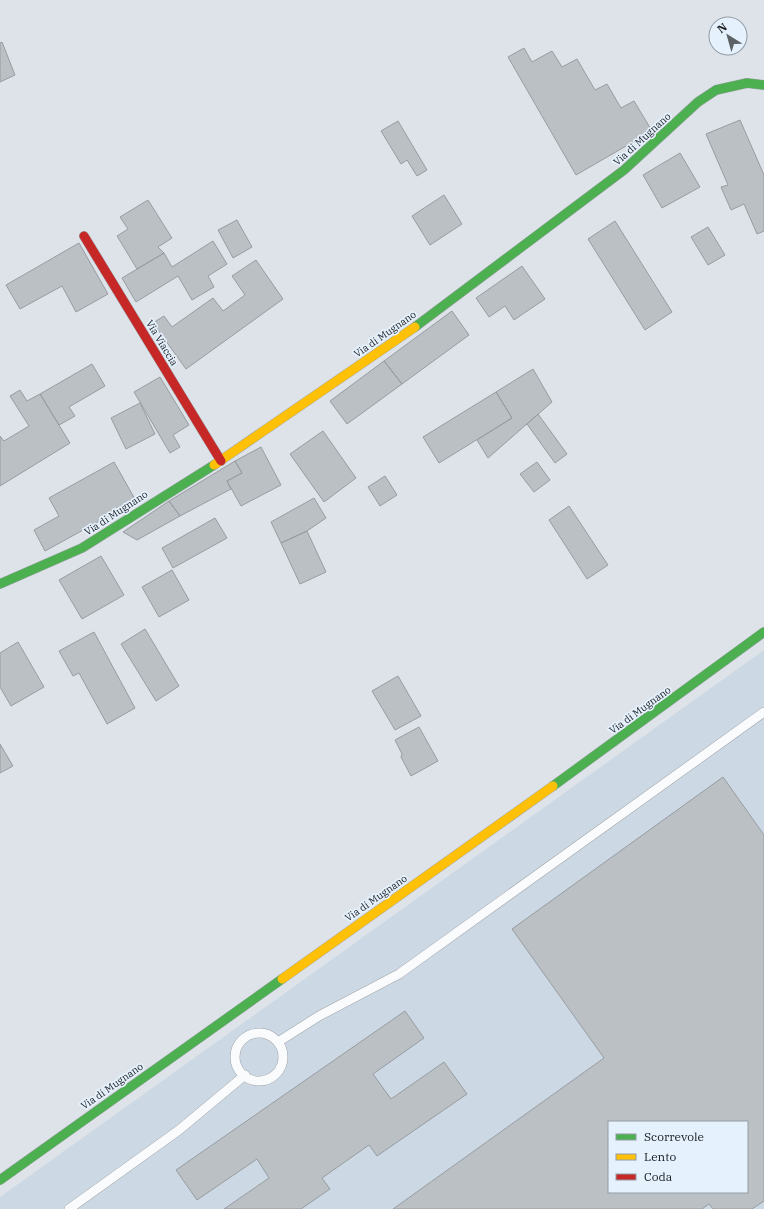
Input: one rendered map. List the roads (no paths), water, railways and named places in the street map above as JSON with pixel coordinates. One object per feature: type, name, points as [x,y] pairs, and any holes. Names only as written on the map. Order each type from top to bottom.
[{"type":"street","name":"Via di Mugnano","points":[[0,584],[82,548],[158,499],[221,461],[407,333],[624,170],[698,102],[716,90],[747,83],[764,85]]},
{"type":"street","name":"Via Viaccia","points":[[84,236],[221,461]]},
{"type":"street","name":"Via di Mugnano","points":[[0,1180],[624,735],[764,632]]},
{"type":"lane","points":[[278,1042],[319,1016],[399,974],[764,712]]},
{"type":"lane","points":[[256,1033],[264,1033],[278,1042],[282,1057],[281,1065],[277,1072],[273,1076],[260,1080],[245,1076],[238,1069],[236,1061],[238,1045],[244,1038],[256,1033]]},
{"type":"lane","points":[[69,1209],[179,1130],[245,1076]]}]
